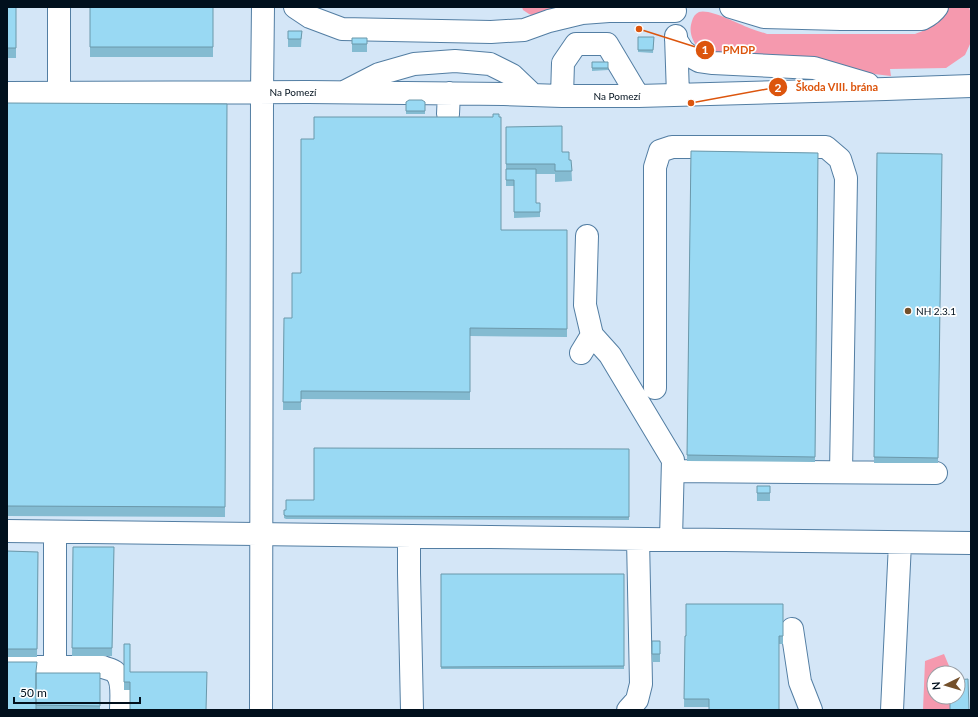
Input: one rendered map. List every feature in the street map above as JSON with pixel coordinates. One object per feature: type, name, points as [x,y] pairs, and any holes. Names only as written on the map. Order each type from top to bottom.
[{"type":"street","points":[[59,7],[59,93]]},
{"type":"street","points":[[261,710],[263,7]]},
{"type":"street","points":[[295,7],[310,17],[342,29],[490,32],[524,30],[549,21],[582,14],[608,11],[675,9],[678,95]]},
{"type":"street","points":[[744,9],[764,17],[922,19],[928,17],[937,7]]},
{"type":"street","points":[[676,40],[683,51],[699,61],[814,68],[886,89]]},
{"type":"street","points":[[562,96],[563,63],[576,44],[607,44],[638,96]]},
{"type":"street","points":[[342,93],[379,74],[414,64],[455,60],[490,64],[512,75],[533,95]]},
{"type":"street","name":"Na Pomezí","points":[[7,93],[342,93],[448,104],[533,95],[638,96],[971,86]]},
{"type":"street","points":[[655,388],[655,168],[660,151],[672,147],[826,147],[840,159],[846,178],[841,472]]},
{"type":"street","points":[[587,236],[585,304],[587,344],[610,355],[673,460],[671,539]]},
{"type":"street","points":[[673,471],[936,473]]},
{"type":"street","points":[[7,531],[971,544]]},
{"type":"street","points":[[55,532],[55,667]]},
{"type":"street","points":[[409,536],[412,710]]},
{"type":"street","points":[[628,710],[637,700],[641,684],[638,539]]},
{"type":"street","points":[[892,710],[900,543]]},
{"type":"street","points":[[792,629],[800,682],[810,710]]},
{"type":"street","points":[[7,667],[103,667],[114,671],[121,684],[121,710]]},
{"type":"shaded area","points":[[522,7],[570,7],[537,17],[523,10]]},
{"type":"shaded area","points":[[947,7],[969,7],[971,14],[971,42],[965,55],[946,68],[890,69],[891,76],[874,74],[850,68],[782,62],[699,50],[691,33],[692,20],[696,14],[704,11],[767,34],[915,34],[934,24]]},
{"type":"shaded area","points":[[944,654],[949,665],[926,665],[926,705],[965,705],[969,710],[923,710],[925,661]]},
{"type":"building","points":[[7,7],[16,7],[16,48],[7,48]]},
{"type":"building","points":[[90,7],[213,7],[213,47],[90,47]]},
{"type":"building","points":[[288,31],[302,31],[301,39],[288,39]]},
{"type":"building","points":[[638,37],[654,37],[653,50],[638,50]]},
{"type":"building","points":[[352,38],[367,38],[367,44],[352,44]]},
{"type":"building","points":[[592,62],[608,62],[608,68],[592,68]]},
{"type":"building","points":[[409,100],[422,100],[425,102],[425,111],[406,111],[406,102]]},
{"type":"building","points":[[7,103],[227,104],[225,507],[7,506]]},
{"type":"building","points":[[493,114],[499,114],[499,117],[501,117],[501,230],[567,230],[567,329],[470,328],[470,392],[301,391],[301,402],[283,402],[284,318],[292,318],[292,273],[301,273],[301,139],[314,139],[314,117],[493,117]]},
{"type":"building","points":[[562,126],[562,152],[569,152],[569,160],[571,160],[572,171],[555,171],[555,164],[506,164],[506,127]]},
{"type":"building","points":[[691,151],[818,153],[815,457],[687,455]]},
{"type":"building","name":"NH 2.3.1","points":[[877,153],[942,154],[938,458],[874,457]]},
{"type":"building","points":[[506,169],[536,169],[536,203],[540,203],[540,212],[514,212],[514,180],[506,180]]},
{"type":"building","points":[[314,448],[629,449],[629,517],[286,516],[284,515],[284,510],[286,510],[286,500],[314,500]]},
{"type":"building","points":[[757,486],[770,486],[770,493],[757,493]]},
{"type":"building","points":[[73,547],[114,547],[112,648],[72,648]]},
{"type":"building","points":[[7,551],[38,552],[37,649],[7,649]]},
{"type":"building","points":[[441,574],[624,574],[624,666],[441,667]]},
{"type":"building","points":[[686,604],[783,604],[783,636],[779,636],[779,710],[709,710],[709,699],[684,699]]},
{"type":"building","points":[[652,641],[660,641],[660,654],[652,654]]},
{"type":"building","points":[[124,644],[130,644],[130,672],[207,672],[206,710],[130,710],[130,682],[124,682]]},
{"type":"building","points":[[7,662],[37,662],[36,710],[7,710]]},
{"type":"building","points":[[36,673],[100,673],[100,706],[36,705]]},
{"type":"building","points":[[966,679],[968,679],[969,710],[950,710],[950,705],[966,705]]},
{"type":"place","name":"PMDP","points":[[639,29]]},
{"type":"place","name":"Škoda VIII. brána","points":[[691,103]]},
{"type":"place","name":"NH 2.3.1","points":[[908,311]]}]
